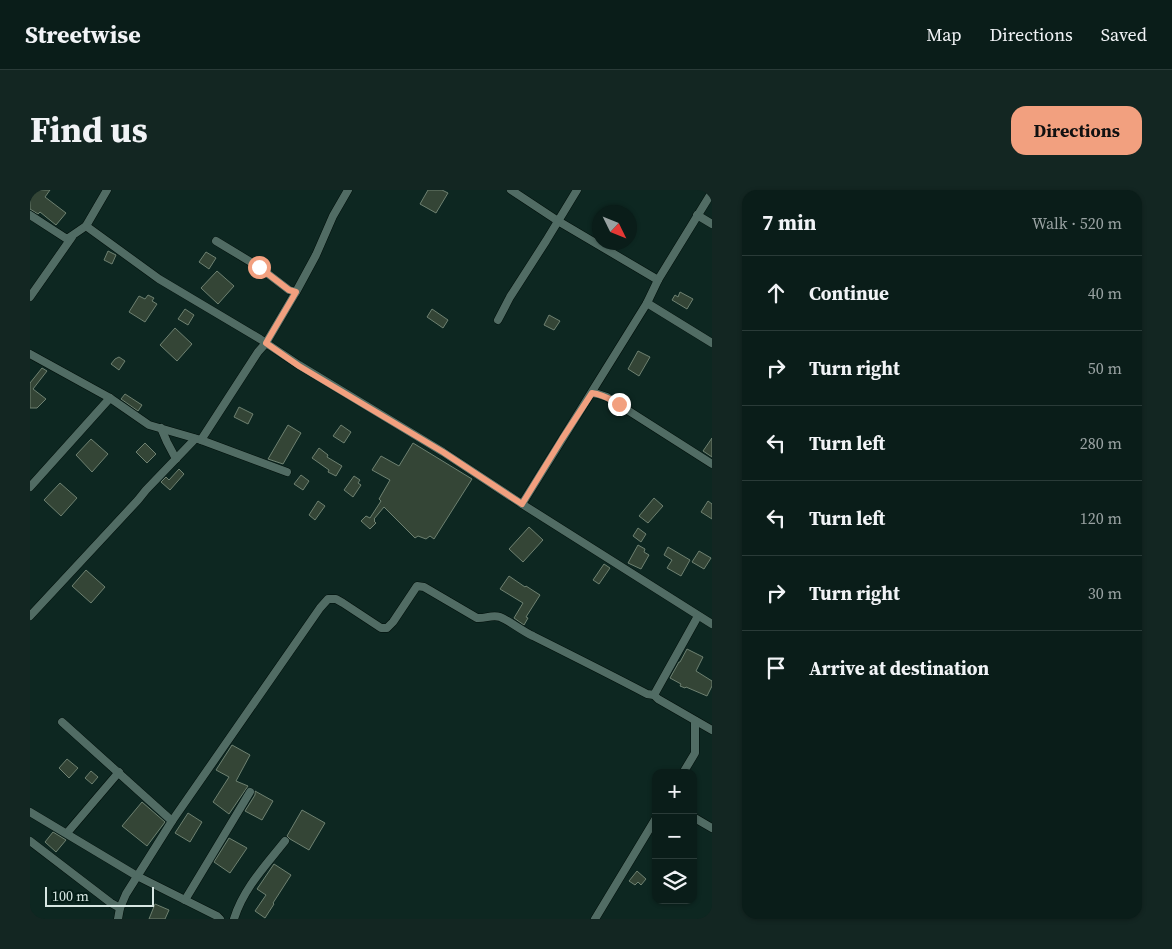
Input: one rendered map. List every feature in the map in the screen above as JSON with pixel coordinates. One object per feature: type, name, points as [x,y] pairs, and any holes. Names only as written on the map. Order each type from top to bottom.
[{"type":"street","points":[[30,215],[67,240],[86,226],[107,190]]},
{"type":"street","points":[[30,616],[146,490],[176,459],[198,440],[266,343],[316,255],[333,216],[348,190]]},
{"type":"street","points":[[511,190],[558,221],[658,280]]},
{"type":"street","points":[[498,320],[510,297],[577,190]]},
{"type":"street","points":[[522,504],[647,303],[658,280],[712,192]]},
{"type":"street","points":[[697,215],[712,224]]},
{"type":"street","points":[[86,226],[159,279],[443,452],[712,624]]},
{"type":"street","points":[[30,297],[72,237]]},
{"type":"street","points":[[216,241],[259,267],[289,290],[296,292]]},
{"type":"street","points":[[647,303],[712,343]]},
{"type":"street","points":[[30,354],[110,398],[149,424],[287,472]]},
{"type":"street","points":[[592,393],[606,397],[712,464]]},
{"type":"street","points":[[30,487],[110,398]]},
{"type":"street","points":[[161,428],[176,459]]},
{"type":"street","points":[[118,919],[126,894],[172,821],[320,608],[328,600],[336,599],[381,628],[387,628],[417,586],[424,587],[477,618],[499,617],[531,636],[575,656],[647,694],[654,695],[712,730]]},
{"type":"street","points":[[654,695],[698,616]]},
{"type":"street","points":[[685,769],[695,753],[695,721]]},
{"type":"street","points":[[62,722],[172,821]]},
{"type":"street","points":[[67,833],[119,772]]},
{"type":"street","points":[[185,900],[250,792]]},
{"type":"street","points":[[30,812],[137,876],[220,919]]},
{"type":"street","points":[[697,819],[712,828]]},
{"type":"street","points":[[595,919],[652,825]]},
{"type":"street","points":[[30,841],[110,904],[120,908]]},
{"type":"street","points":[[234,919],[248,890],[285,841]]},
{"type":"building","points":[[35,190],[50,190],[45,197],[66,213],[56,225],[40,212],[38,214],[30,209],[30,198]]},
{"type":"building","points":[[428,190],[442,190],[448,193],[436,213],[420,204]]},
{"type":"building","points":[[108,251],[116,255],[112,264],[104,260]]},
{"type":"building","points":[[206,252],[216,258],[209,269],[199,262]]},
{"type":"building","points":[[217,271],[234,286],[218,304],[201,288]]},
{"type":"building","points":[[680,292],[693,299],[687,309],[672,300],[675,295],[678,297]]},
{"type":"building","points":[[148,295],[154,298],[152,301],[157,304],[145,322],[129,312],[139,296],[145,299]]},
{"type":"building","points":[[185,309],[194,315],[188,325],[178,319]]},
{"type":"building","points":[[432,309],[448,320],[443,328],[427,317]]},
{"type":"building","points":[[549,315],[560,321],[554,330],[544,325]]},
{"type":"building","points":[[175,328],[192,344],[177,361],[160,345]]},
{"type":"building","points":[[638,351],[650,357],[639,376],[628,369]]},
{"type":"building","points":[[119,357],[125,361],[119,370],[111,364]]},
{"type":"building","points":[[42,368],[47,371],[33,389],[46,399],[37,408],[30,408],[30,383]]},
{"type":"building","points":[[125,394],[142,405],[138,411],[121,399]]},
{"type":"building","points":[[239,407],[253,414],[248,424],[234,417]]},
{"type":"building","points":[[288,425],[301,433],[283,464],[268,459]]},
{"type":"building","points":[[341,425],[351,432],[344,443],[333,436]]},
{"type":"building","points":[[712,438],[712,457],[703,451]]},
{"type":"building","points":[[91,439],[108,454],[92,472],[76,455]]},
{"type":"building","points":[[145,443],[156,454],[147,463],[136,452]]},
{"type":"building","points":[[413,443],[472,479],[434,539],[430,536],[426,539],[418,536],[415,538],[384,507],[374,519],[376,523],[370,529],[361,521],[366,516],[370,518],[381,501],[379,499],[390,480],[372,470],[381,456],[399,466]]},
{"type":"building","points":[[319,448],[328,455],[327,457],[342,466],[336,476],[328,472],[329,470],[312,458]]},
{"type":"building","points":[[179,469],[184,474],[170,490],[161,482],[166,477],[169,480]]},
{"type":"building","points":[[301,475],[309,481],[303,490],[294,484]]},
{"type":"building","points":[[354,476],[360,480],[358,483],[361,485],[353,497],[344,490]]},
{"type":"building","points":[[60,483],[77,498],[61,516],[44,500]]},
{"type":"building","points":[[654,498],[663,506],[648,523],[639,516]]},
{"type":"building","points":[[318,501],[325,506],[315,520],[309,515]]},
{"type":"building","points":[[708,501],[712,504],[712,519],[701,512]]},
{"type":"building","points":[[529,527],[543,540],[523,562],[509,549]]},
{"type":"building","points":[[638,528],[646,534],[641,542],[633,536]]},
{"type":"building","points":[[638,545],[645,549],[644,552],[649,555],[641,569],[628,563]]},
{"type":"building","points":[[668,547],[690,560],[681,576],[667,568],[672,560],[664,555]]},
{"type":"building","points":[[699,551],[711,558],[704,569],[692,562]]},
{"type":"building","points":[[604,564],[610,568],[599,584],[593,580]]},
{"type":"building","points":[[86,570],[105,587],[91,603],[72,586]]},
{"type":"building","points":[[509,576],[540,595],[526,617],[528,618],[524,625],[514,618],[523,603],[500,589]]},
{"type":"building","points":[[687,649],[703,657],[696,671],[712,681],[712,686],[707,696],[680,686],[681,684],[670,678]]},
{"type":"building","points":[[232,745],[250,755],[236,781],[248,786],[229,814],[213,802],[229,777],[216,770]]},
{"type":"building","points":[[67,759],[78,768],[69,778],[59,768]]},
{"type":"building","points":[[91,771],[98,777],[92,784],[85,778]]},
{"type":"building","points":[[255,791],[273,801],[262,820],[245,811],[255,795]]},
{"type":"building","points":[[142,802],[165,822],[147,846],[122,826]]},
{"type":"building","points":[[302,810],[325,823],[309,850],[287,836]]},
{"type":"building","points":[[188,813],[202,822],[190,842],[175,833]]},
{"type":"building","points":[[53,832],[66,840],[56,852],[45,842]]},
{"type":"building","points":[[229,838],[247,848],[230,873],[214,862]]},
{"type":"building","points":[[274,864],[291,875],[265,918],[255,911],[266,895],[257,889]]},
{"type":"building","points":[[637,871],[646,879],[641,885],[638,882],[635,885],[629,881]]},
{"type":"building","points":[[155,904],[169,910],[165,919],[149,919]]},
{"type":"route","points":[[259,267],[289,290],[296,292],[266,343],[299,366],[443,452],[522,504],[592,393],[606,397],[619,404]]}]
